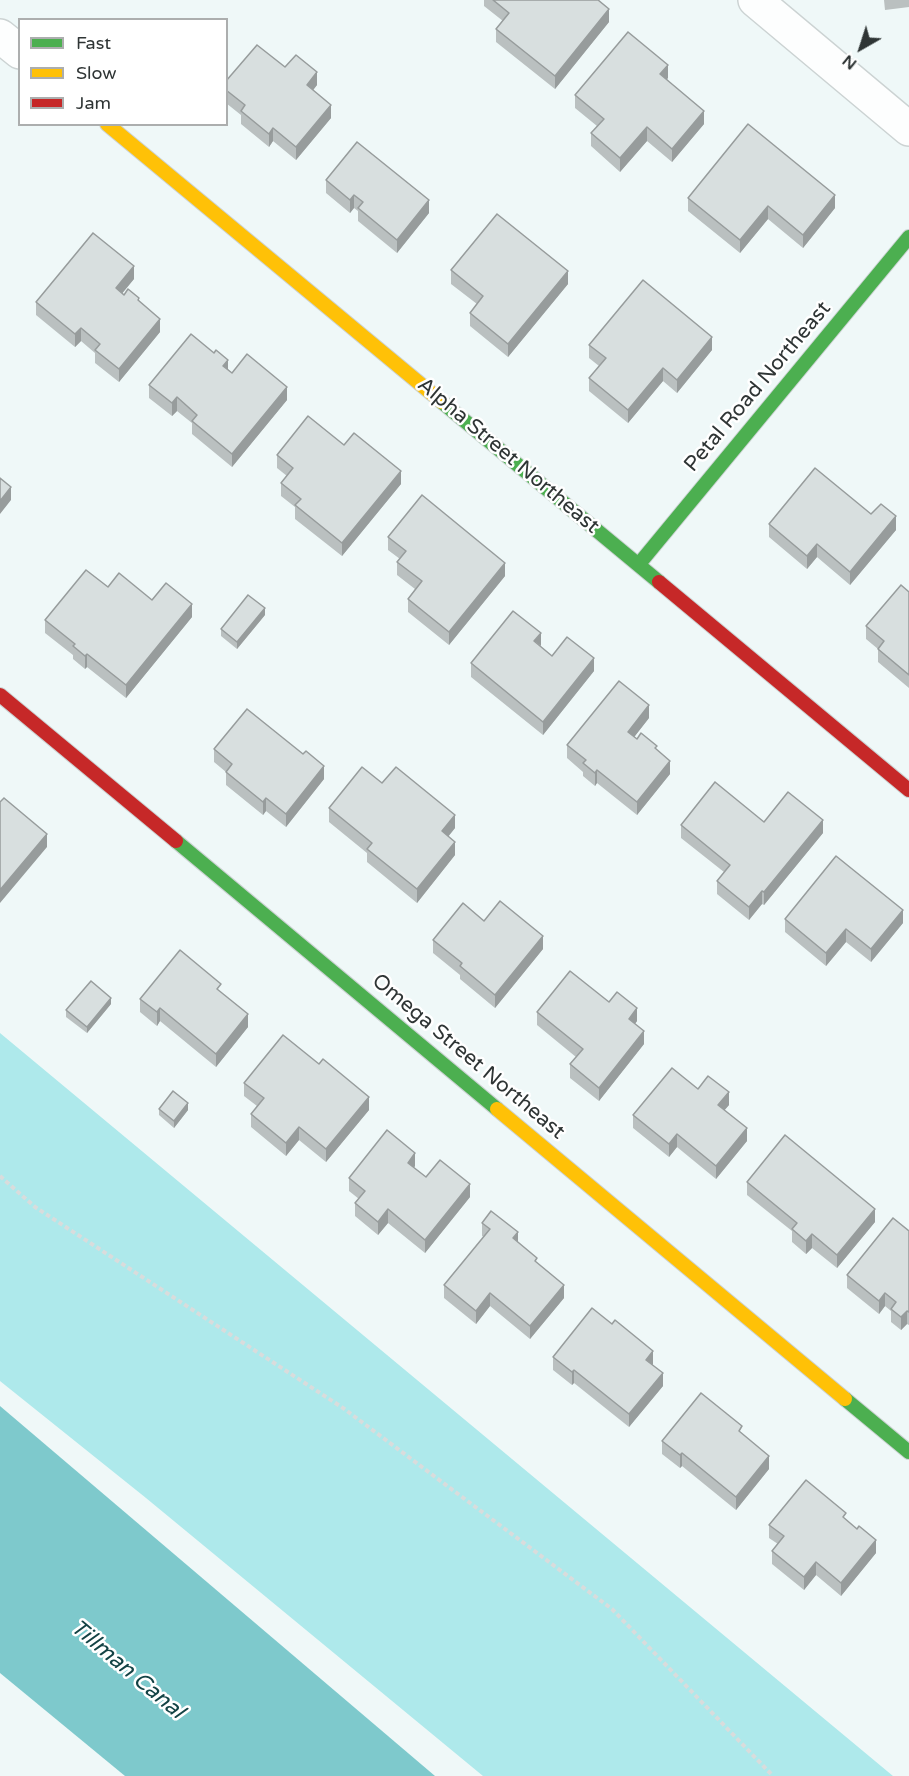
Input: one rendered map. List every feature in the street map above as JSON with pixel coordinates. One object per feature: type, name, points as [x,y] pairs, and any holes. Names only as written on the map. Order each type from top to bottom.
[{"type":"street","points":[[755,0],[909,129]]},
{"type":"street","points":[[0,36],[18,50]]},
{"type":"street","name":"Alpha Street Northeast","points":[[109,126],[909,790]]},
{"type":"street","name":"Petal Road Northeast","points":[[639,564],[909,237]]},
{"type":"street","name":"Omega Street Northeast","points":[[0,695],[909,1452]]},
{"type":"path","points":[[0,1176],[35,1207],[343,1408],[612,1609],[773,1776]]},
{"type":"shaded area","points":[[0,1033],[893,1776],[483,1776],[146,1498],[0,1381]]},
{"type":"water","name":"Tillman Canal","points":[[0,1406],[435,1776],[125,1776],[0,1673]]},
{"type":"building","points":[[493,0],[598,0],[609,9],[555,76],[496,29],[509,13]]},
{"type":"building","points":[[628,32],[668,65],[660,74],[704,111],[672,149],[647,127],[620,158],[591,133],[604,119],[575,95]]},
{"type":"building","points":[[257,45],[285,67],[296,55],[317,72],[307,85],[331,105],[296,147],[273,128],[269,134],[241,111],[245,105],[228,92],[228,79]]},
{"type":"building","points":[[748,124],[835,195],[803,235],[768,206],[740,240],[688,198]]},
{"type":"building","points":[[357,142],[429,200],[397,240],[358,208],[363,202],[354,195],[350,200],[326,180]]},
{"type":"building","points":[[497,214],[568,271],[508,344],[470,313],[483,296],[451,270]]},
{"type":"building","points":[[93,233],[134,266],[116,288],[124,295],[128,289],[160,319],[119,369],[95,350],[100,344],[81,328],[75,334],[36,302]]},
{"type":"building","points":[[643,280],[712,337],[677,380],[663,368],[628,410],[589,378],[606,358],[589,345]]},
{"type":"building","points":[[191,334],[214,353],[216,350],[228,360],[223,366],[232,373],[247,354],[287,387],[232,454],[192,421],[197,415],[177,397],[172,403],[149,385]]},
{"type":"building","points":[[308,416],[344,445],[354,433],[401,471],[342,543],[295,505],[301,499],[281,483],[293,468],[277,455]]},
{"type":"building","points":[[815,468],[871,514],[881,504],[896,516],[850,572],[817,544],[807,556],[769,524]]},
{"type":"building","points":[[0,478],[11,487],[0,501]]},
{"type":"building","points":[[422,495],[505,563],[449,632],[408,599],[422,581],[397,562],[406,551],[388,537]]},
{"type":"building","points":[[86,570],[108,587],[119,573],[152,600],[166,583],[192,604],[126,685],[87,654],[85,656],[73,646],[75,644],[45,620]]},
{"type":"building","points":[[901,585],[909,592],[909,675],[878,649],[884,641],[866,626]]},
{"type":"building","points":[[248,595],[265,608],[237,642],[221,629]]},
{"type":"building","points":[[513,611],[541,633],[534,641],[552,656],[567,637],[594,658],[543,722],[471,663]]},
{"type":"building","points":[[619,681],[649,705],[628,732],[637,739],[641,733],[670,761],[637,802],[597,770],[595,773],[583,763],[586,760],[567,745]]},
{"type":"building","points":[[247,709],[303,754],[306,751],[324,766],[286,814],[266,798],[263,802],[226,772],[232,764],[214,749]]},
{"type":"building","points":[[362,767],[382,783],[396,767],[455,815],[442,831],[455,842],[417,889],[367,849],[372,843],[329,808]]},
{"type":"building","points":[[715,782],[764,822],[788,792],[823,820],[749,907],[717,881],[730,865],[681,825]]},
{"type":"building","points":[[4,798],[47,834],[0,890],[0,802]]},
{"type":"building","points":[[836,856],[903,910],[871,949],[846,929],[826,953],[785,919]]},
{"type":"building","points":[[500,901],[543,936],[495,995],[460,966],[462,963],[433,940],[463,903],[484,921]]},
{"type":"building","points":[[180,950],[221,984],[217,989],[248,1014],[216,1054],[160,1008],[157,1012],[140,999]]},
{"type":"building","points":[[570,971],[609,1002],[617,992],[637,1008],[629,1019],[644,1031],[599,1088],[570,1064],[583,1049],[537,1012]]},
{"type":"building","points":[[91,981],[111,998],[87,1027],[66,1010]]},
{"type":"building","points":[[283,1035],[319,1064],[323,1059],[369,1097],[326,1149],[299,1127],[286,1143],[251,1114],[264,1098],[244,1083]]},
{"type":"building","points":[[672,1068],[698,1089],[708,1076],[729,1092],[718,1105],[747,1128],[716,1166],[677,1134],[669,1144],[633,1115]]},
{"type":"building","points":[[173,1091],[188,1103],[174,1121],[159,1109]]},
{"type":"building","points":[[387,1130],[415,1153],[408,1163],[426,1177],[440,1160],[470,1184],[425,1240],[388,1209],[378,1222],[355,1203],[365,1191],[349,1178]]},
{"type":"building","points":[[785,1135],[875,1209],[837,1255],[812,1234],[806,1241],[792,1229],[797,1223],[747,1182]]},
{"type":"building","points":[[491,1211],[518,1232],[513,1238],[537,1258],[535,1261],[564,1285],[530,1326],[490,1293],[476,1311],[444,1285],[490,1229],[482,1223]]},
{"type":"building","points":[[893,1218],[909,1231],[909,1312],[907,1311],[901,1317],[891,1309],[896,1302],[885,1293],[879,1301],[847,1275]]},
{"type":"building","points":[[592,1308],[612,1324],[615,1320],[653,1351],[646,1360],[663,1373],[629,1414],[574,1370],[572,1372],[553,1357]]},
{"type":"building","points":[[701,1393],[742,1426],[739,1431],[769,1456],[736,1497],[682,1453],[680,1455],[662,1441]]},
{"type":"building","points":[[806,1480],[846,1513],[843,1517],[857,1529],[859,1526],[876,1540],[841,1583],[816,1562],[804,1577],[772,1551],[784,1536],[769,1525]]},
{"type":"traffic: fast","points":[[639,564],[909,237]]},
{"type":"traffic: fast","points":[[442,402],[659,582]]},
{"type":"traffic: fast","points":[[176,841],[497,1109]]},
{"type":"traffic: fast","points":[[845,1399],[909,1452]]},
{"type":"traffic: slow","points":[[109,126],[442,402]]},
{"type":"traffic: slow","points":[[497,1109],[845,1399]]},
{"type":"traffic: jam","points":[[659,582],[909,790]]},
{"type":"traffic: jam","points":[[0,695],[176,841]]}]
